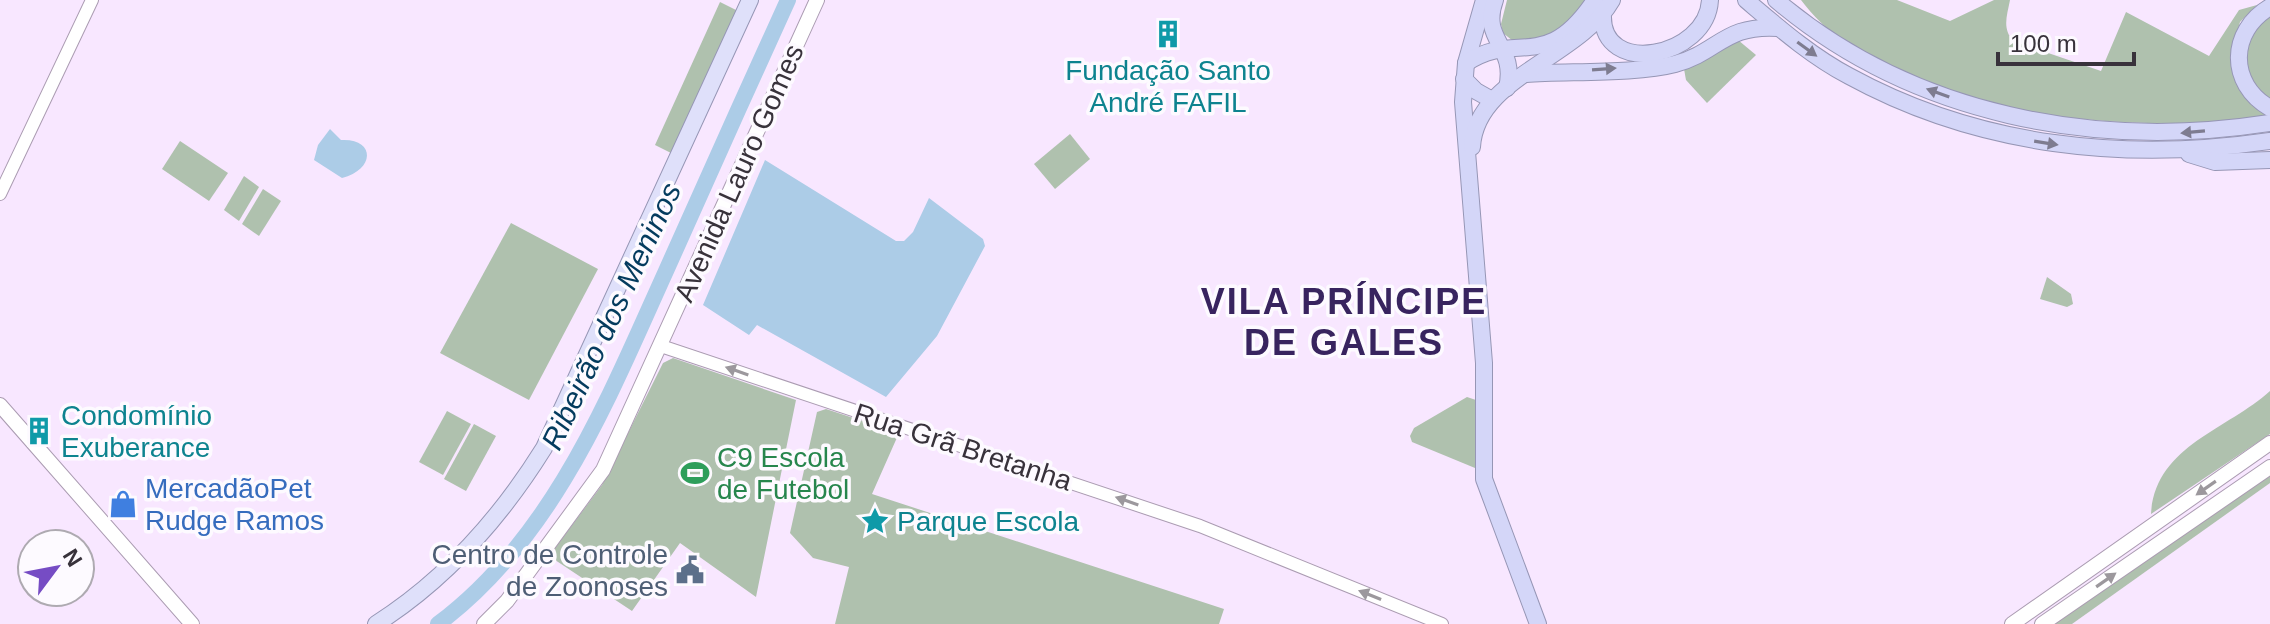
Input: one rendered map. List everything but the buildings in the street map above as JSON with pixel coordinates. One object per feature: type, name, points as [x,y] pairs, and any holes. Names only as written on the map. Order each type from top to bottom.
[{"type":"highway","points":[[1484,0],[1465,71],[1463,116],[1484,363],[1484,479],[1538,624]]},
{"type":"highway","points":[[1495,0],[1491,27],[1505,51],[1511,71],[1507,88]]},
{"type":"highway","points":[[1605,4],[1605,35],[1615,48],[1625,52],[1676,48],[1695,36],[1707,17],[1710,0]]},
{"type":"highway","points":[[1746,0],[1779,28],[1847,76],[1917,109],[2054,145],[2180,151],[2270,141]]},
{"type":"highway","points":[[1776,0],[1855,56],[1913,85],[2012,117],[2135,133],[2178,133],[2270,123]]},
{"type":"highway","points":[[1791,0],[1805,23]]},
{"type":"highway","points":[[1465,71],[1483,54],[1533,49],[1551,43],[1605,4]]},
{"type":"highway","points":[[1470,172],[1473,130],[1492,100],[1580,37],[1605,4]]},
{"type":"highway","points":[[2270,7],[2250,23],[2238,60],[2251,92],[2270,108]]},
{"type":"highway","points":[[1526,74],[1677,64],[1733,32],[1757,27],[1779,28]]},
{"type":"highway","points":[[1465,71],[1476,91],[1492,100]]},
{"type":"highway","points":[[2180,151],[2215,162],[2270,160]]},
{"type":"highway","points":[[1484,363],[1489,379],[1493,485],[1549,624]]},
{"type":"main road","points":[[376,624],[419,594],[464,551],[516,490],[544,448],[750,0]]},
{"type":"main road","name":"Avenida Lauro Gomes","points":[[394,624],[426,601],[471,558],[523,497],[551,455],[761,0]]},
{"type":"main road","name":"Avenida Lauro Gomes","points":[[484,624],[507,601],[603,470],[817,0]]},
{"type":"main road","points":[[0,405],[192,624]]},
{"type":"main road","points":[[2012,624],[2270,443]]},
{"type":"main road","points":[[2042,624],[2270,467]]},
{"type":"street","points":[[0,194],[92,0]]},
{"type":"street","name":"Rua Grã Bretanha","points":[[661,346],[1230,537],[1442,624]]},
{"type":"green space","points":[[1507,0],[1587,0],[1558,34],[1518,45],[1503,33],[1501,24]]},
{"type":"green space","points":[[1801,0],[1897,0],[1950,21],[1994,0],[2010,0],[2006,27],[2013,41],[2101,71],[2126,12],[2209,56],[2239,10],[2257,5],[2240,22],[2231,57],[2270,116],[2214,122],[2152,123],[2085,119],[2018,110],[1953,94],[1893,71],[1841,40]]},
{"type":"green space","points":[[720,2],[738,11],[673,154],[655,145]]},
{"type":"green space","points":[[2270,14],[2270,100],[2252,79],[2245,57],[2251,35]]},
{"type":"green space","points":[[1738,40],[1756,55],[1707,103],[1686,80],[1684,69]]},
{"type":"green space","points":[[1070,134],[1090,159],[1055,189],[1034,164]]},
{"type":"green space","points":[[180,141],[228,173],[209,201],[162,169]]},
{"type":"green space","points":[[244,176],[259,187],[239,221],[224,210]]},
{"type":"green space","points":[[263,189],[281,201],[259,236],[242,224]]},
{"type":"green space","points":[[511,223],[598,269],[529,400],[440,353]]},
{"type":"green space","points":[[2047,277],[2071,294],[2073,304],[2067,307],[2040,299]]},
{"type":"green space","name":"C9 Escola de Futebol","points":[[673,358],[796,400],[756,597],[680,543],[632,611],[549,556],[602,485],[663,363]]},
{"type":"green space","points":[[2270,391],[2270,434],[2151,514],[2155,491],[2179,455]]},
{"type":"green space","points":[[1467,397],[1476,400],[1479,463],[1475,468],[1412,442],[1410,436],[1414,428]]},
{"type":"green space","name":"Parque Escola","points":[[826,409],[899,433],[872,494],[1224,609],[1219,624],[835,624],[849,567],[813,558],[790,533],[817,412]]},
{"type":"green space","points":[[447,411],[471,424],[443,475],[419,462]]},
{"type":"green space","points":[[474,424],[496,436],[466,491],[444,479]]},
{"type":"green space","points":[[2270,473],[2270,483],[2072,624],[2054,624]]},
{"type":"water","points":[[330,129],[341,140],[360,144],[365,149],[366,161],[353,174],[342,178],[314,160],[318,145]]},
{"type":"water","points":[[765,160],[896,241],[904,241],[913,232],[929,198],[983,239],[985,246],[937,336],[886,397],[757,325],[749,335],[703,305]]},
{"type":"waterway","name":"Ribeirão dos Meninos","points":[[438,624],[479,589],[514,550],[546,508],[574,463],[622,368],[788,0]]},
{"type":"place","name":"Fundação Santo André FAFIL","points":[[1168,34]]},
{"type":"place","name":"Condomínio Exuberance","points":[[39,431]]},
{"type":"place","name":"C9 Escola de Futebol","points":[[695,473]]},
{"type":"place","name":"MercadãoPet Rudge Ramos","points":[[123,504]]},
{"type":"place","name":"Parque Escola","points":[[875,521]]},
{"type":"place","name":"Centro de Controle de Zoonoses","points":[[690,570]]},
{"type":"district","name":"VILA PRÍNCIPE DE GALES","points":[[1344,322]]}]
